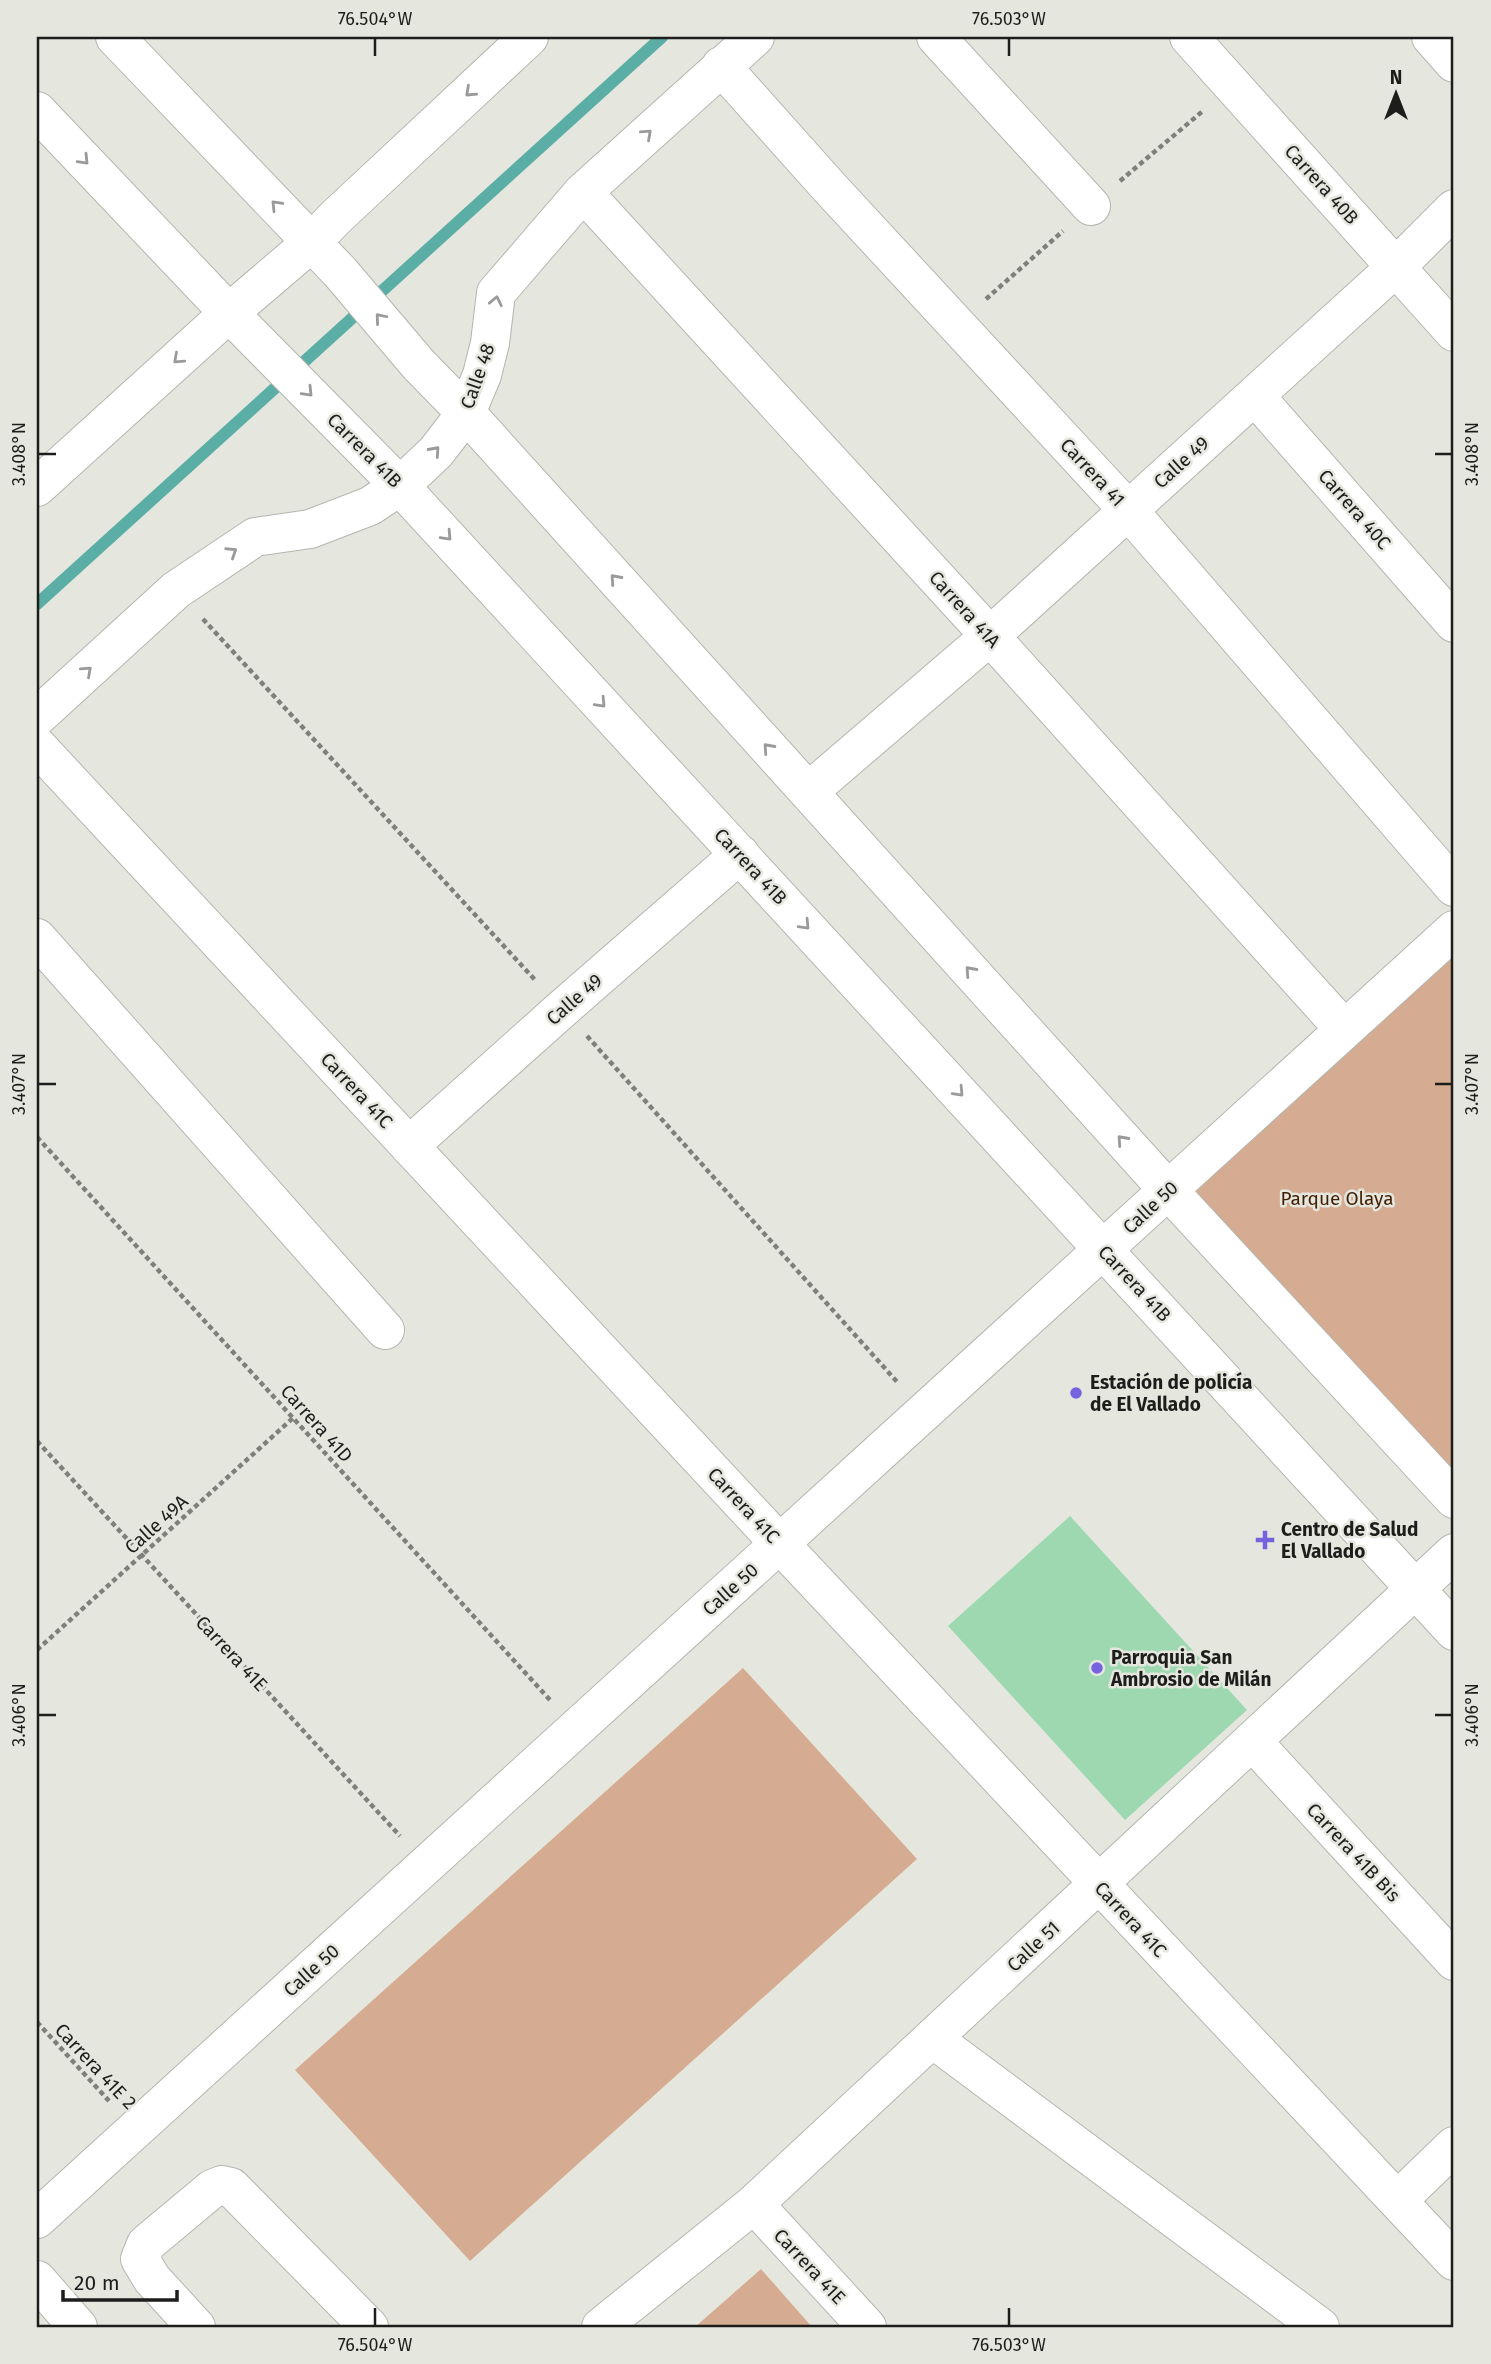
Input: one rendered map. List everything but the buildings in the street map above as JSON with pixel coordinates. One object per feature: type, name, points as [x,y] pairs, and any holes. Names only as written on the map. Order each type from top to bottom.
[{"type":"street","points":[[115,37],[340,272],[419,365],[466,413],[1168,1190],[1454,1499]]},
{"type":"street","points":[[37,487],[229,313],[312,242],[529,37]]},
{"type":"street","name":"Calle 48","points":[[37,717],[176,590],[255,537],[310,529],[370,506],[400,486],[436,452],[466,413],[482,375],[491,343],[496,293],[583,192],[755,37]]},
{"type":"street","points":[[936,37],[1091,206]]},
{"type":"street","name":"Carrera 40B","points":[[1189,37],[1454,332]]},
{"type":"street","points":[[1431,37],[1454,63]]},
{"type":"street","name":"Carrera 41","points":[[721,66],[1128,510],[1454,887]]},
{"type":"street","name":"Carrera 41B","points":[[37,111],[229,313],[400,486],[1454,1631]]},
{"type":"street","name":"Carrera 41A","points":[[583,192],[990,636],[1344,1030]]},
{"type":"street","name":"Calle 49","points":[[808,792],[990,636],[1396,267],[1454,209]]},
{"type":"street","name":"Carrera 40C","points":[[1255,396],[1454,623]]},
{"type":"street","name":"Carrera 41C","points":[[37,746],[779,1544],[1454,2261]]},
{"type":"street","name":"Calle 49","points":[[409,1146],[740,854]]},
{"type":"street","name":"Calle 50","points":[[37,2219],[1454,930]]},
{"type":"street","points":[[37,938],[385,1330]]},
{"type":"street","name":"Calle 51","points":[[601,2327],[754,2204],[1454,1553]]},
{"type":"street","name":"Carrera 41B Bis","points":[[1253,1742],[1454,1961]]},
{"type":"street","points":[[933,2039],[1320,2327]]},
{"type":"street","points":[[1398,2200],[1454,2146]]},
{"type":"street","points":[[196,2327],[152,2279],[140,2259],[146,2244],[212,2189],[222,2185],[231,2188],[369,2327]]},
{"type":"street","name":"Carrera 41E","points":[[754,2204],[867,2327]]},
{"type":"street","points":[[37,2280],[78,2327]]},
{"type":"path","name":"Carrera 41D","points":[[37,1137],[577,1728]]},
{"type":"path","name":"Calle 49A","points":[[37,1650],[293,1418]]},
{"type":"path","name":"Carrera 41E","points":[[37,1441],[426,1865]]},
{"type":"path","name":"Carrera 41E 2","points":[[37,2022],[135,2129]]},
{"type":"green space","name":"Parque Olaya","points":[[1454,930],[1454,1499],[1168,1190]]},
{"type":"green space","points":[[743,1668],[917,1859],[470,2261],[295,2070]]},
{"type":"green space","points":[[761,2269],[812,2327],[695,2327]]},
{"type":"waterway","points":[[37,604],[662,37]]},
{"type":"place","name":"Estación de policía de El Vallado","points":[[1076,1393]]},
{"type":"place","name":"Centro de Salud El Vallado","points":[[1265,1540]]},
{"type":"place","name":"Parroquia San Ambrosio de Milán","points":[[1097,1668]]}]
